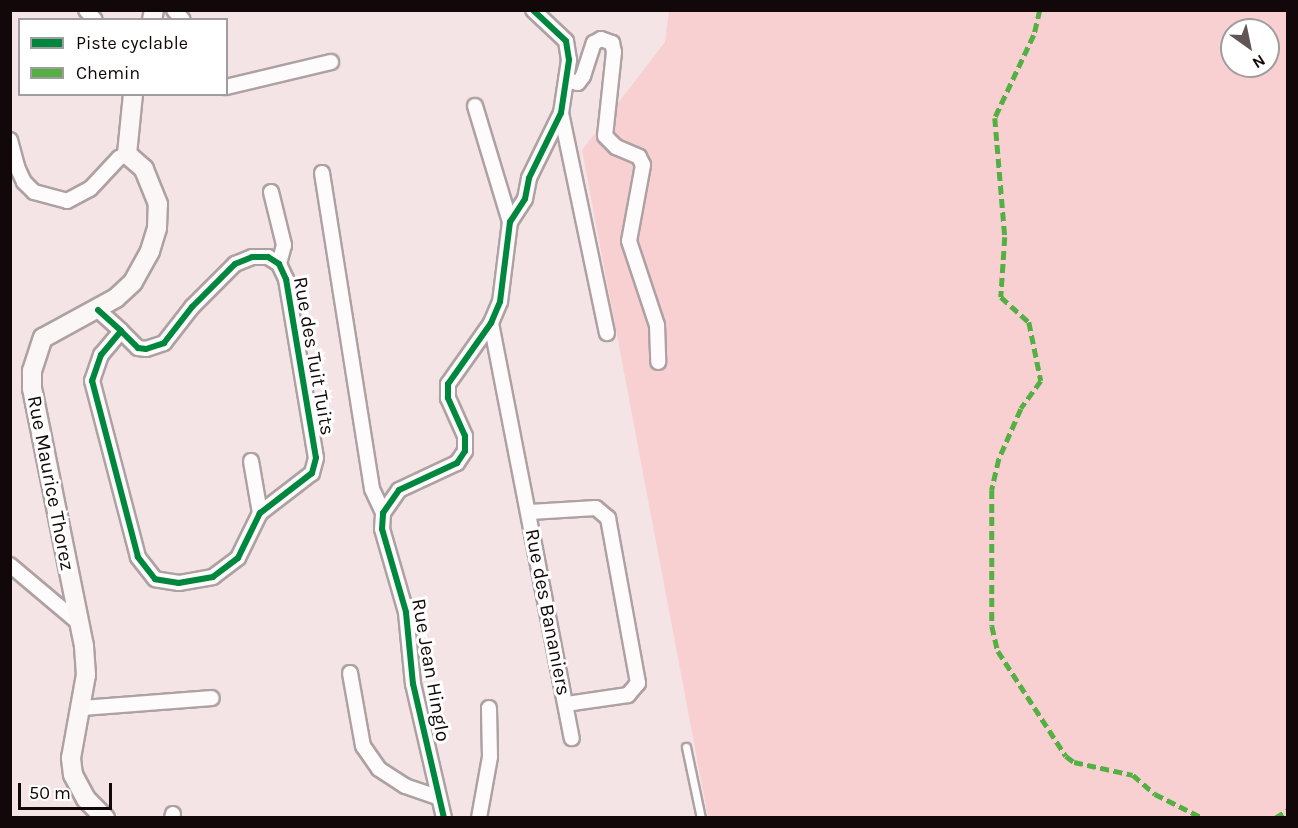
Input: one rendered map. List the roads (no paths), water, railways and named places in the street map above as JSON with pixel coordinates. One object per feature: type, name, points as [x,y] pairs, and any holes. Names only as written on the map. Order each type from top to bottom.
[{"type":"street","points":[[510,222],[525,199],[529,178],[561,113],[569,60],[566,41],[533,10]]},
{"type":"street","points":[[566,80],[578,83],[583,76],[594,44],[602,39],[612,43],[614,52],[605,136],[615,147],[639,157],[643,165],[629,241],[657,325],[658,362]]},
{"type":"street","points":[[228,87],[331,62]]},
{"type":"street","points":[[10,140],[14,165],[24,182],[34,192],[67,201],[90,189],[119,158],[128,154],[132,96]]},
{"type":"street","points":[[383,513],[399,490],[457,463],[465,451],[465,436],[448,398],[448,384],[491,323],[500,302],[510,222],[475,106]]},
{"type":"street","points":[[561,113],[607,333]]},
{"type":"street","name":"Rue Maurice Thorez","points":[[105,818],[86,799],[73,776],[71,758],[83,708],[86,675],[80,624],[32,390],[32,371],[43,338],[98,310],[133,282],[158,228],[158,204],[153,185],[144,169],[128,154]]},
{"type":"street","name":"Rue Jean Hinglo","points":[[322,173],[355,359],[372,489],[383,513],[382,529],[406,612],[413,684],[444,818]]},
{"type":"street","points":[[271,192],[284,245],[279,264]]},
{"type":"street","name":"Rue des Tuit Tuits","points":[[98,310],[121,331],[138,348],[155,348],[164,343],[192,307],[235,264],[252,257],[268,257],[279,264],[286,279],[316,458],[312,473],[300,486],[260,513],[238,558],[213,577],[179,583],[155,579],[138,557],[92,381],[101,355],[121,331]]},
{"type":"street","name":"Rue des Bananiers","points":[[491,323],[566,704],[628,695],[638,682],[608,518],[596,508],[530,512]]},
{"type":"street","points":[[251,461],[260,513]]},
{"type":"street","points":[[10,565],[80,624]]},
{"type":"street","points":[[350,673],[363,746],[379,769],[405,786],[440,798]]},
{"type":"street","points":[[83,708],[212,698]]},
{"type":"street","points":[[566,704],[572,738]]},
{"type":"street","points":[[479,818],[490,757],[489,708]]},
{"type":"lane","points":[[686,747],[701,818]]}]
